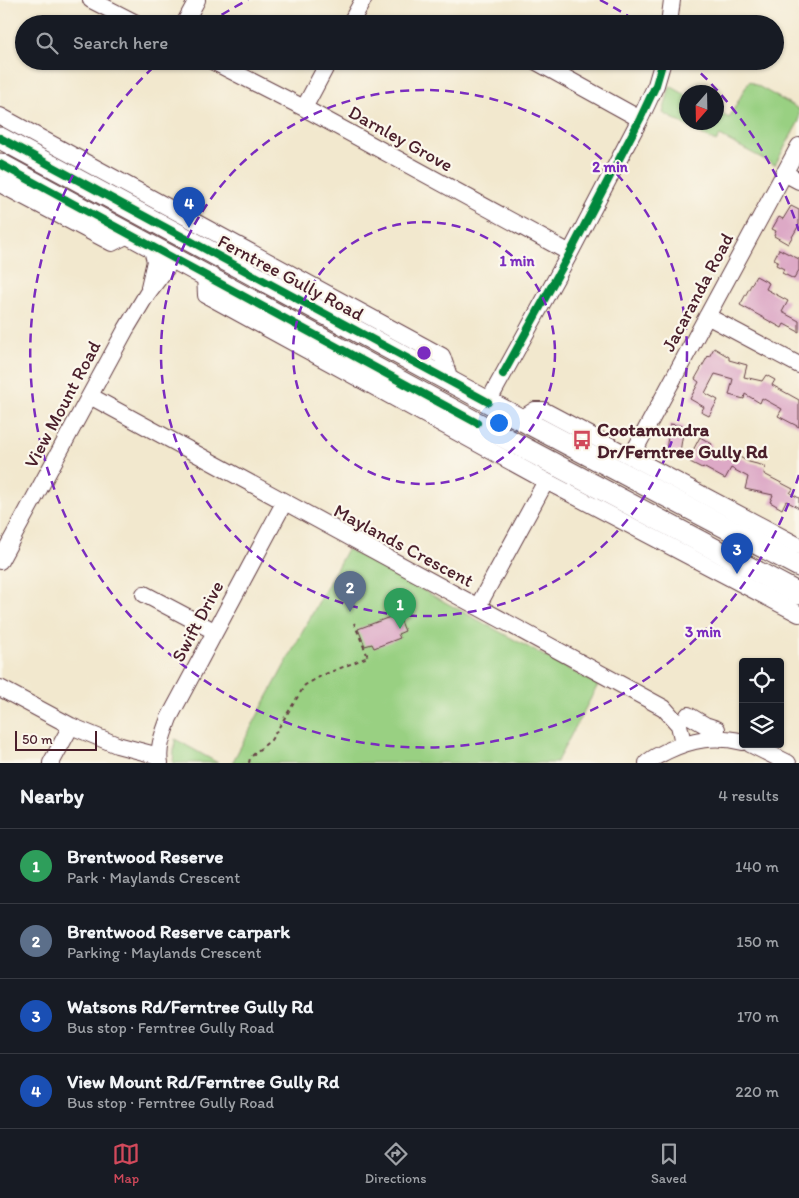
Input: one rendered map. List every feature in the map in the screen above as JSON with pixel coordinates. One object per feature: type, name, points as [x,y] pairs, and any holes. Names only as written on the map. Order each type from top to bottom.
[{"type":"main road","name":"Ferntree Gully Road","points":[[0,138],[177,235],[253,264],[451,382],[799,566]]},
{"type":"main road","name":"Ferntree Gully Road","points":[[0,164],[477,424],[794,601]]},
{"type":"main road","points":[[174,258],[177,235]]},
{"type":"main road","points":[[477,424],[488,402]]},
{"type":"street","points":[[92,0],[121,15]]},
{"type":"street","points":[[189,15],[197,0]]},
{"type":"street","points":[[355,15],[363,0]]},
{"type":"street","points":[[670,15],[672,0]]},
{"type":"street","name":"Darnley Grove","points":[[230,70],[304,108],[570,253]]},
{"type":"street","points":[[304,108],[324,70]]},
{"type":"street","points":[[551,70],[640,119]]},
{"type":"street","points":[[488,402],[570,253],[640,119],[656,85],[660,70]]},
{"type":"street","name":"Ferntree Gully Road","points":[[0,116],[253,264]]},
{"type":"street","name":"Jacaranda Road","points":[[631,457],[799,146]]},
{"type":"street","points":[[784,173],[799,181]]},
{"type":"street","points":[[0,184],[112,243],[130,234]]},
{"type":"street","name":"View Mount Road","points":[[147,294],[155,262],[151,246]]},
{"type":"street","name":"View Mount Road","points":[[0,561],[126,329],[147,294],[174,258]]},
{"type":"street","points":[[205,275],[206,295],[546,481],[794,601]]},
{"type":"street","points":[[707,316],[799,365]]},
{"type":"street","name":"Maylands Crescent","points":[[90,396],[664,708],[678,725],[683,743]]},
{"type":"street","points":[[521,419],[535,410],[542,410],[799,546]]},
{"type":"street","points":[[478,606],[546,481]]},
{"type":"street","name":"Swift Drive","points":[[159,759],[169,718],[284,503]]},
{"type":"street","points":[[144,594],[214,631]]},
{"type":"street","points":[[0,688],[71,726],[117,746],[159,759]]},
{"type":"street","points":[[688,715],[709,731],[739,741]]},
{"type":"street","points":[[51,763],[71,726]]},
{"type":"street","points":[[647,763],[652,758],[709,731]]},
{"type":"street","points":[[758,748],[788,763]]},
{"type":"path","points":[[249,763],[254,753],[271,740],[305,685],[323,675],[368,657],[354,623]]},
{"type":"green space","points":[[749,81],[799,109],[799,121],[775,165],[720,136],[716,142],[694,130],[724,130],[724,115],[729,118]]},
{"type":"green space","points":[[670,86],[679,91],[679,122],[663,113]]},
{"type":"green space","points":[[347,549],[598,685],[556,763],[232,763]]},
{"type":"green space","points":[[175,739],[218,763],[173,763]]},
{"type":"building","points":[[791,206],[799,210],[799,225],[788,244],[774,236],[776,231],[772,229],[779,217],[783,219]]},
{"type":"building","points":[[779,249],[799,259],[799,270],[794,279],[782,273],[784,269],[776,265],[778,261],[774,259]]},
{"type":"building","points":[[756,276],[769,283],[766,289],[788,301],[782,312],[799,321],[799,332],[784,324],[782,328],[740,305]]},
{"type":"building","points":[[714,348],[729,357],[729,360],[747,365],[744,377],[762,381],[766,375],[775,380],[772,385],[799,400],[799,427],[778,416],[782,409],[762,398],[760,403],[745,394],[744,399],[729,395],[733,379],[715,374],[705,393],[718,400],[709,416],[701,412],[704,407],[690,399],[699,382],[695,379]]},
{"type":"building","points":[[670,424],[684,426],[680,452],[666,450]]},
{"type":"building","points":[[700,437],[712,444],[707,452],[723,460],[728,451],[749,462],[765,466],[764,474],[793,489],[790,493],[799,498],[799,508],[786,501],[782,509],[770,502],[773,495],[745,489],[748,477],[731,468],[725,479],[690,462],[694,455],[691,454]]},
{"type":"building","points":[[398,614],[405,631],[398,634],[400,638],[374,648],[372,644],[365,646],[358,629]]},
{"type":"cycle path","points":[[503,374],[570,253],[640,119],[656,85],[660,70]]},
{"type":"cycle path","points":[[0,138],[488,402]]},
{"type":"cycle path","points":[[0,164],[477,423]]},
{"type":"place","name":"View Mount Rd/Ferntree Gully Rd","points":[[189,228]]},
{"type":"place","name":"Cootamundra Dr/Ferntree Gully Rd","points":[[582,440]]},
{"type":"place","name":"Watsons Rd/Ferntree Gully Rd","points":[[737,574]]},
{"type":"place","name":"Brentwood Reserve carpark","points":[[350,612]]},
{"type":"place","name":"Brentwood Reserve","points":[[400,629]]}]
